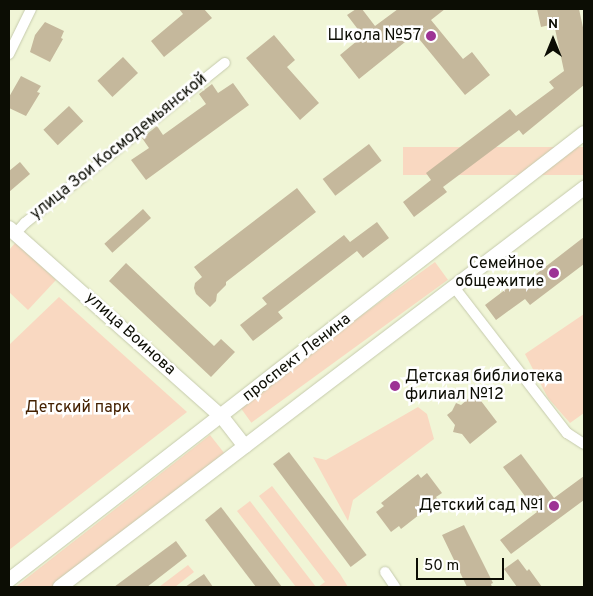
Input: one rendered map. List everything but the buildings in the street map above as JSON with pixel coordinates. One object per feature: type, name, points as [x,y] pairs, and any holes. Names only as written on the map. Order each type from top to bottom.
[{"type":"main road","name":"проспект Ленина","points":[[9,580],[222,417],[584,133]]},
{"type":"main road","points":[[60,587],[584,188]]},
{"type":"main road","name":"улица Воинова","points":[[12,231],[222,417],[245,446]]},
{"type":"street","points":[[9,54],[31,9]]},
{"type":"street","name":"улица Зои Космодемьянской","points":[[12,231],[225,63]]},
{"type":"street","points":[[454,287],[562,427],[584,444]]},
{"type":"street","points":[[385,572],[395,587]]},
{"type":"green space","points":[[403,147],[584,147],[584,175],[403,175]]},
{"type":"green space","points":[[16,242],[56,280],[28,310],[9,292],[9,250]]},
{"type":"green space","points":[[435,262],[448,280],[251,423],[238,405]]},
{"type":"green space","name":"Детский парк","points":[[59,297],[187,412],[9,550],[9,345]]},
{"type":"green space","points":[[584,314],[584,413],[570,423],[548,398],[525,354]]},
{"type":"green space","points":[[418,407],[427,414],[434,439],[353,500],[348,521],[313,457],[326,460]]},
{"type":"green space","points":[[210,435],[224,453],[53,587],[15,587]]},
{"type":"green space","points":[[272,486],[348,587],[318,587],[325,582],[259,496]]},
{"type":"green space","points":[[250,501],[316,587],[296,587],[237,511]]},
{"type":"green space","points":[[188,565],[194,572],[175,587],[159,587]]},
{"type":"place","name":"Школа №57","points":[[431,36]]},
{"type":"place","name":"Семейное общежитие","points":[[554,273]]},
{"type":"place","name":"Детская библиотека филиал №12","points":[[395,386]]},
{"type":"place","name":"Детский сад №1","points":[[554,506]]}]
